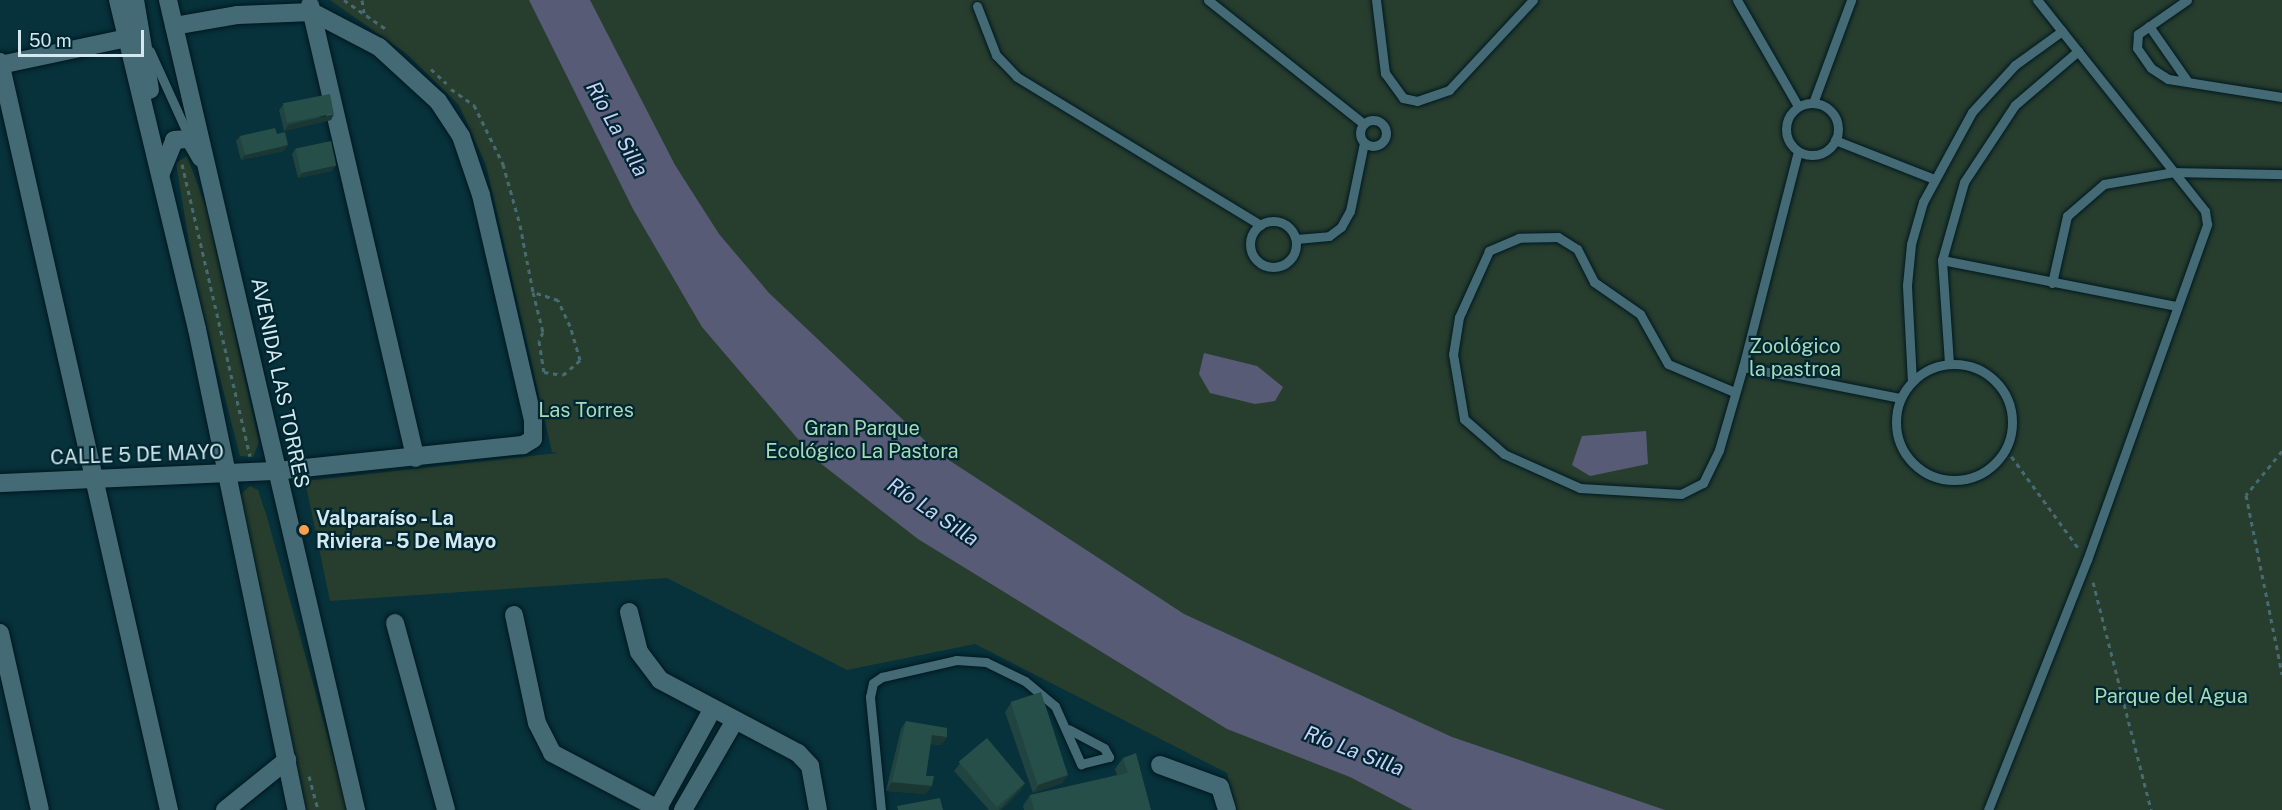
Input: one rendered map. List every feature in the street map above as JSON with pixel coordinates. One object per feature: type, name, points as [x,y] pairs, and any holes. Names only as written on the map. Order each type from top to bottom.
[{"type":"street","points":[[118,0],[137,33]]},
{"type":"street","points":[[135,0],[137,33],[161,175],[297,810]]},
{"type":"street","name":"AVENIDA LAS TORRES","points":[[168,0],[212,180],[276,471],[356,810]]},
{"type":"street","points":[[174,26],[310,6],[380,47],[438,101]]},
{"type":"street","points":[[310,6],[415,458]]},
{"type":"street","points":[[137,33],[0,64],[169,810]]},
{"type":"street","name":"CALLE 5 DE MAYO","points":[[0,483],[276,471],[523,445],[535,432],[481,195],[460,136],[438,101]]},
{"type":"street","points":[[161,175],[171,143],[190,138],[212,180]]},
{"type":"street","points":[[629,612],[647,667],[712,710],[798,753],[810,766],[818,810]]},
{"type":"street","points":[[514,615],[537,723],[552,753],[659,810],[712,710]]},
{"type":"street","points":[[394,623],[446,810]]},
{"type":"street","points":[[0,633],[40,810]]},
{"type":"street","points":[[683,810],[734,722]]},
{"type":"street","points":[[225,810],[286,760]]},
{"type":"street","points":[[1160,765],[1214,784],[1223,792],[1227,810]]},
{"type":"lane","points":[[1208,0],[1364,124]]},
{"type":"lane","points":[[1376,0],[1385,73],[1403,98],[1417,101],[1449,90],[1533,0]]},
{"type":"lane","points":[[1737,0],[1798,106]]},
{"type":"lane","points":[[1813,103],[1851,0]]},
{"type":"lane","points":[[1988,810],[2087,560],[2208,217],[2037,0]]},
{"type":"lane","points":[[2187,0],[2149,26],[2135,43],[2151,68],[2188,82],[2282,97]]},
{"type":"lane","points":[[977,6],[996,55],[1017,77],[1260,225],[1277,221],[1296,239],[1329,236],[1341,227],[1364,143],[1364,124]]},
{"type":"lane","points":[[2149,26],[2188,82]]},
{"type":"lane","points":[[1912,382],[1911,244],[1934,179],[1972,112],[2015,65],[2062,31]]},
{"type":"lane","points":[[137,33],[190,138]]},
{"type":"lane","points":[[1950,363],[1942,260],[1964,182],[1995,129],[2039,80],[2078,51]]},
{"type":"lane","points":[[1732,391],[1668,364],[1640,314],[1594,282],[1577,249],[1558,237],[1519,238],[1489,251],[1458,317],[1453,354],[1464,419],[1504,454],[1580,488],[1667,495],[1694,489],[1712,469],[1732,391],[1743,367],[1798,152],[1786,135],[1790,114],[1798,106],[1813,103],[1834,116],[1836,141]]},
{"type":"lane","points":[[1364,124],[1377,121],[1385,132],[1378,144],[1364,143]]},
{"type":"lane","points":[[1798,152],[1820,154],[1836,141]]},
{"type":"lane","points":[[1836,141],[1934,179]]},
{"type":"lane","points":[[2052,283],[2067,216],[2090,192],[2122,179],[2174,172],[2282,174]]},
{"type":"lane","points":[[1260,225],[1250,249],[1260,264],[1287,264],[1296,239]]},
{"type":"lane","points":[[1942,260],[2176,306]]},
{"type":"lane","points":[[1950,363],[1983,372],[2000,386],[2009,404],[2012,430],[2006,449],[1974,477],[1933,476],[1903,449],[1898,433],[1900,398],[1912,382],[1950,363]]},
{"type":"lane","points":[[1743,367],[1900,398]]},
{"type":"lane","points":[[881,810],[870,706],[873,683],[882,677],[956,660],[986,662],[1041,693],[1069,729],[1081,764],[1109,757],[1104,748],[1069,729]]},
{"type":"path","points":[[362,0],[365,15]]},
{"type":"path","points":[[438,101],[451,89],[474,105],[503,164],[533,292],[544,372],[562,375],[580,360],[570,326],[558,300],[533,292]]},
{"type":"path","points":[[181,160],[250,457]]},
{"type":"path","points":[[2006,449],[2087,560],[2151,810]]},
{"type":"path","points":[[2282,451],[2246,495],[2282,674]]},
{"type":"green space","points":[[330,0],[2282,0],[2282,810],[1235,810],[1227,773],[975,644],[847,670],[667,578],[330,601],[305,481],[558,453],[552,452],[486,165],[459,105],[407,54]]},
{"type":"green space","points":[[187,156],[207,210],[259,442],[253,457],[240,456],[196,285],[176,163]]},
{"type":"green space","points":[[250,486],[258,490],[267,517],[348,810],[306,810],[242,514],[241,494]]},
{"type":"water","name":"Río La Silla","points":[[529,0],[590,0],[675,165],[719,234],[769,293],[938,453],[1184,614],[1452,737],[1665,810],[1413,810],[1350,777],[1227,729],[918,539],[815,459],[702,327],[633,209]]},
{"type":"water","points":[[1204,353],[1257,366],[1283,387],[1275,401],[1255,404],[1210,393],[1199,374]]},
{"type":"water","points":[[1646,431],[1648,464],[1590,476],[1572,465],[1582,436]]},
{"type":"building","points":[[330,94],[334,114],[287,123],[283,103]]},
{"type":"building","points":[[275,128],[277,134],[285,132],[288,145],[245,155],[240,136]]},
{"type":"building","points":[[331,141],[336,165],[301,173],[296,148]]},
{"type":"building","points":[[1041,692],[1068,775],[1037,785],[1011,702]]},
{"type":"building","points":[[906,721],[947,728],[947,737],[932,735],[926,776],[934,776],[932,786],[892,782]]},
{"type":"building","points":[[987,738],[1025,783],[997,807],[959,762]]},
{"type":"building","points":[[1136,753],[1151,810],[1034,810],[1030,795],[1128,773],[1123,758]]},
{"type":"building","points":[[940,798],[943,810],[898,810],[897,806]]},
{"type":"place","name":"Valparaíso - La Riviera - 5 De Mayo","points":[[304,530]]},
{"type":"park label","name":"Zoológico la pastroa","points":[[1795,358]]},
{"type":"park label","name":"Las Torres","points":[[586,410]]},
{"type":"park label","name":"Gran Parque Ecológico La Pastora","points":[[862,440]]},
{"type":"park label","name":"Parque del Agua","points":[[2171,696]]}]
